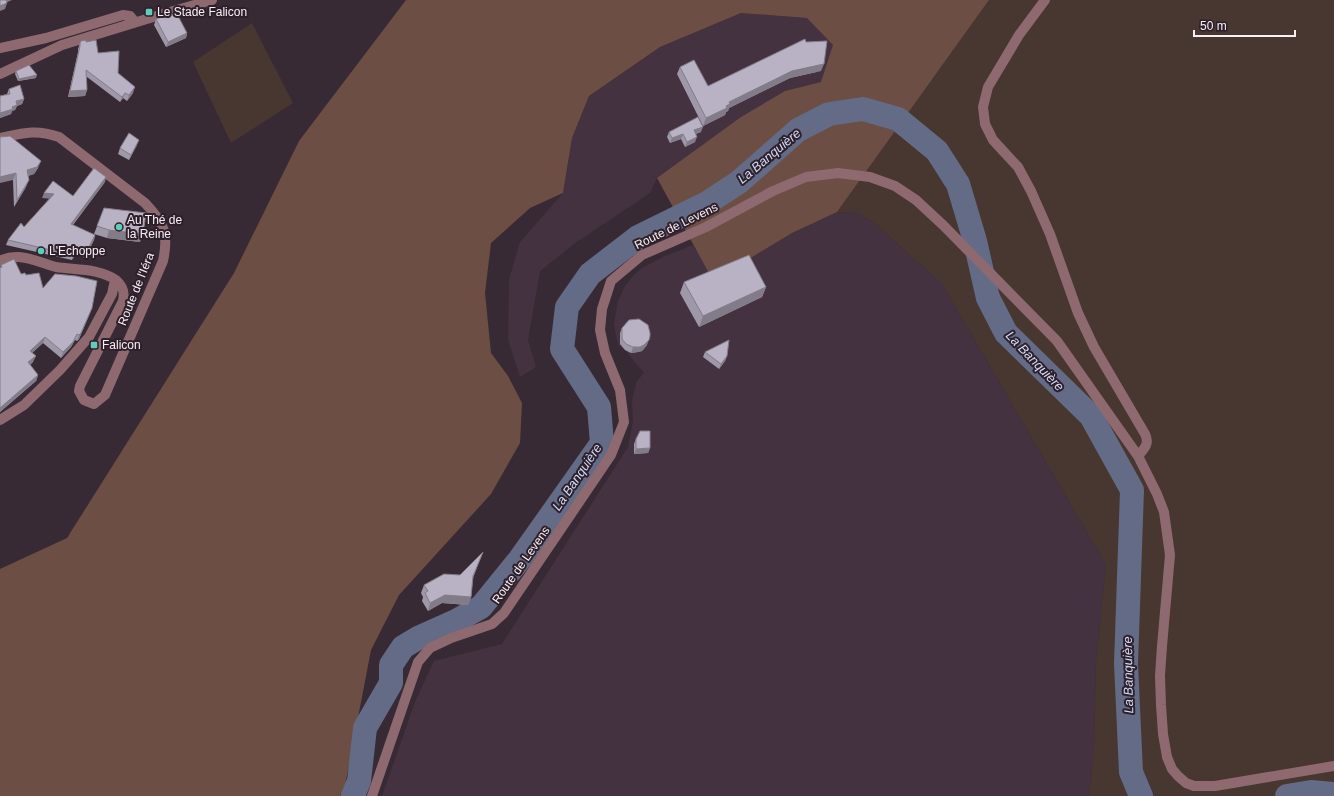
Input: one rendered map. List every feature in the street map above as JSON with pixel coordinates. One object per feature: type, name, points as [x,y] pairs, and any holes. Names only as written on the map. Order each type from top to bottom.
[{"type":"street","points":[[0,74],[62,45],[212,0]]},
{"type":"street","points":[[1045,0],[1019,35],[988,87],[983,107],[985,124],[993,140],[1018,167],[1031,191],[1050,234],[1078,313],[1094,347],[1145,434],[1147,441],[1146,445],[1138,456]]},
{"type":"street","points":[[0,48],[46,38],[123,15],[130,16],[135,22]]},
{"type":"street","name":"Route de l'Iéra","points":[[0,138],[26,132],[48,133],[59,137],[145,203],[155,213],[165,234],[166,247],[163,261],[105,395],[94,404],[84,400],[79,391],[80,386],[123,302],[124,291],[122,286],[115,280]]},
{"type":"street","name":"Route de Levens","points":[[372,796],[418,662],[430,648],[452,638],[492,624],[504,613],[611,455],[624,422],[620,390],[605,353],[600,330],[602,309],[611,281],[642,255],[706,227],[774,191],[806,177],[838,173],[870,177],[895,186],[916,200],[943,225],[1057,341],[1138,456],[1157,494],[1164,512],[1170,555],[1160,676],[1163,734],[1167,757],[1172,769],[1186,783],[1203,787],[1334,766]]},
{"type":"street","points":[[0,261],[19,257],[57,267],[100,273],[115,280],[112,294],[89,337],[60,370],[24,405],[0,420]]},
{"type":"shaded area","points":[[406,0],[989,0],[837,212],[792,233],[742,263],[710,275],[657,178],[741,117],[785,91],[821,82],[833,45],[807,18],[741,13],[660,47],[589,96],[572,138],[563,193],[530,208],[491,243],[485,293],[491,353],[508,376],[522,403],[520,443],[491,494],[399,595],[371,650],[343,796],[0,796],[0,569],[67,538],[234,273],[299,141]]},
{"type":"shaded area","points":[[989,0],[1334,0],[1334,796],[1089,796],[1094,748],[1096,660],[1106,565],[942,284],[874,223],[858,213],[837,212]]},
{"type":"shaded area","points":[[741,13],[807,18],[834,45],[822,82],[785,91],[741,118],[657,178],[650,193],[575,243],[540,271],[528,340],[536,367],[520,377],[508,339],[509,280],[520,242],[563,193],[572,138],[589,96],[660,47]]},
{"type":"shaded area","points":[[252,23],[293,103],[231,143],[193,62]]},
{"type":"shaded area","points":[[837,212],[858,213],[874,223],[942,284],[1106,565],[1096,660],[1094,748],[1089,796],[382,796],[415,702],[434,661],[502,644],[628,447],[633,422],[632,400],[637,381],[644,373],[625,350],[618,345],[614,324],[618,301],[625,286],[642,268],[665,256],[693,245],[704,261],[792,233]]},
{"type":"building","points":[[0,0],[6,0],[7,3],[0,6]]},
{"type":"building","points":[[176,12],[187,33],[168,42],[156,19]]},
{"type":"building","points":[[805,39],[806,42],[827,41],[824,64],[792,71],[729,102],[730,104],[726,106],[727,108],[706,118],[680,67],[694,60],[708,86]]},
{"type":"building","points":[[86,40],[86,42],[96,40],[98,53],[119,51],[118,73],[135,87],[129,95],[125,93],[122,97],[86,70],[87,90],[70,91],[80,43],[81,41]]},
{"type":"building","points":[[29,65],[37,75],[19,79],[16,71]]},
{"type":"building","points":[[20,85],[24,99],[16,101],[17,105],[12,107],[13,109],[0,113],[0,96],[10,94],[9,89]]},
{"type":"building","points":[[698,117],[703,127],[694,130],[697,137],[687,142],[683,134],[672,138],[669,132]]},
{"type":"building","points":[[129,133],[139,140],[131,155],[120,148]]},
{"type":"building","points":[[10,136],[41,161],[37,167],[27,170],[29,180],[17,200],[16,173],[0,177],[0,137]]},
{"type":"building","points":[[94,168],[106,177],[71,224],[95,235],[86,253],[77,249],[73,255],[8,240],[21,223],[24,227],[54,194],[44,193],[53,181],[73,196]]},
{"type":"building","points":[[104,208],[146,213],[143,234],[109,230],[97,226]]},
{"type":"building","points":[[749,255],[766,287],[703,316],[684,282]]},
{"type":"building","points":[[14,259],[21,274],[25,273],[26,275],[39,273],[43,288],[55,274],[76,276],[97,281],[92,308],[81,333],[79,335],[77,334],[73,342],[63,352],[45,337],[30,351],[36,356],[28,362],[38,375],[0,408],[0,268],[2,267],[1,265]]},
{"type":"building","points":[[639,319],[648,325],[650,336],[649,340],[644,345],[640,347],[633,347],[626,344],[622,339],[622,328],[629,320]]},
{"type":"building","points":[[729,340],[727,356],[721,364],[705,352]]},
{"type":"building","points":[[640,431],[650,431],[650,448],[636,449],[636,439]]},
{"type":"building","points":[[483,552],[473,576],[471,597],[445,595],[430,603],[425,593],[428,591],[424,585],[444,574],[460,575]]},
{"type":"waterway","name":"La Banquière","points":[[353,796],[359,781],[365,728],[391,683],[391,665],[403,647],[481,607],[520,559],[602,443],[599,407],[562,349],[567,307],[590,274],[638,237],[707,203],[739,182],[798,130],[829,114],[863,109],[898,119],[937,151],[958,184],[975,241],[988,298],[1006,333],[1091,416],[1132,490],[1126,664],[1131,772],[1141,796]]},
{"type":"waterway","name":"La Banquière","points":[[1287,796],[1311,792],[1334,794]]},
{"type":"place","name":"Le Stade Falicon","points":[[149,12]]},
{"type":"place","name":"Au Thé de la Reine","points":[[119,227]]},
{"type":"place","name":"L'Echoppe","points":[[41,251]]},
{"type":"place","name":"Falicon","points":[[94,345]]}]
